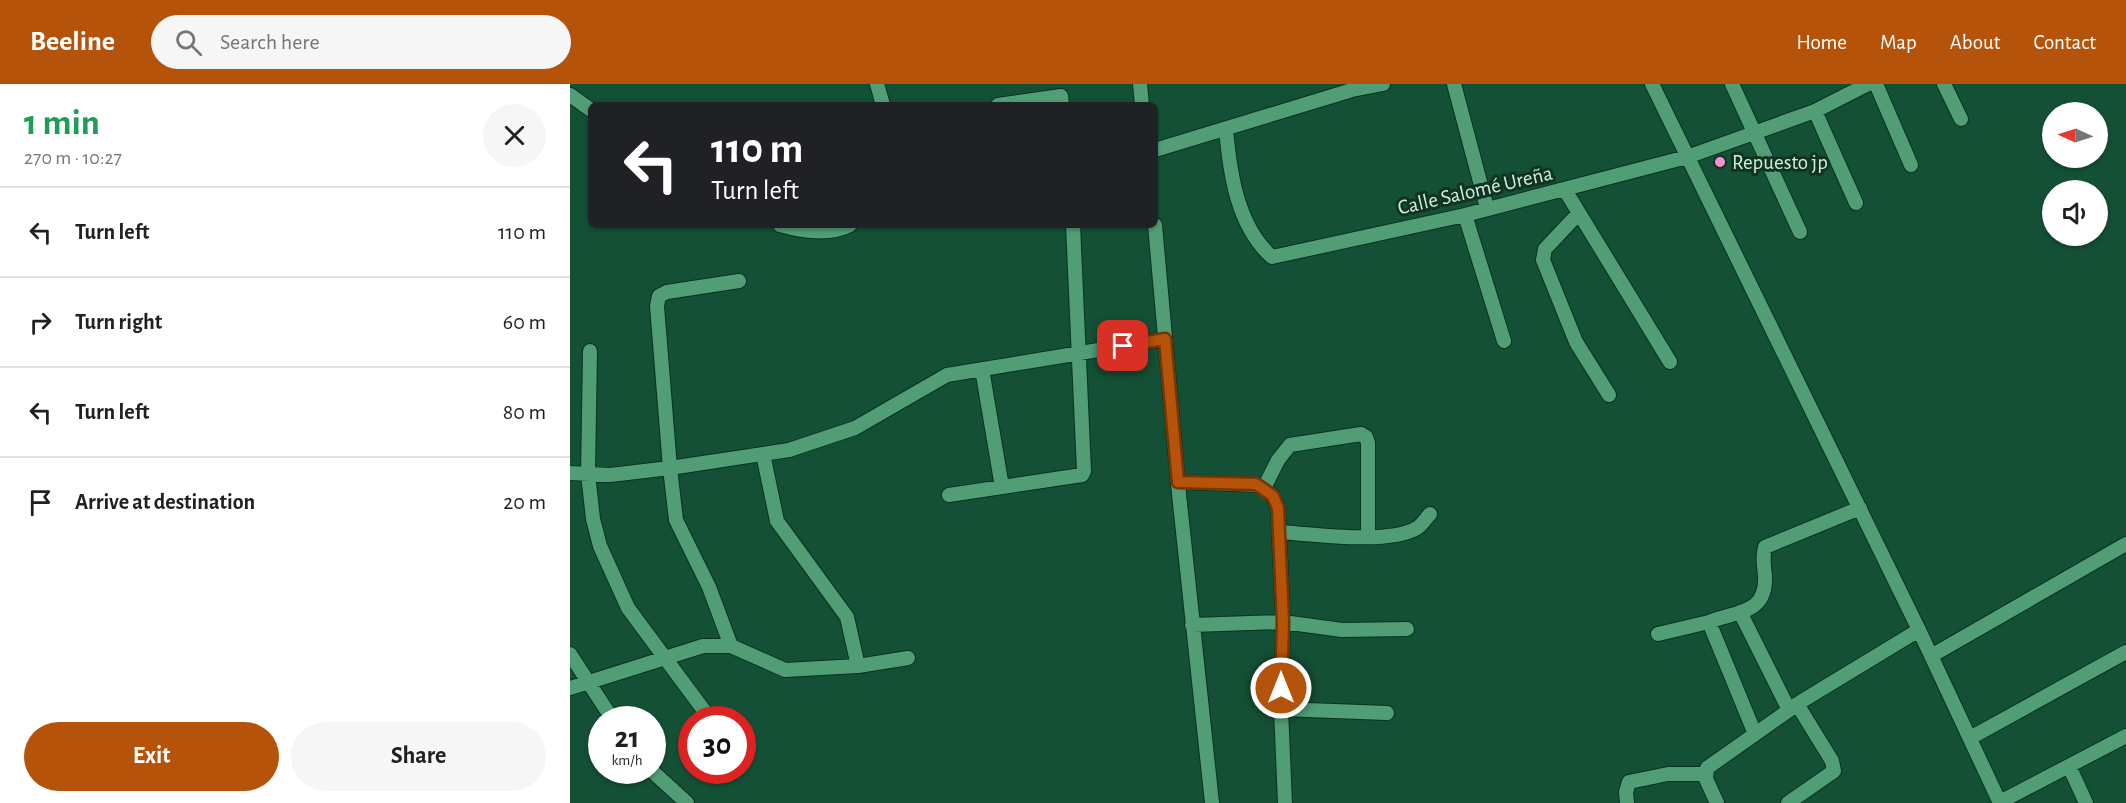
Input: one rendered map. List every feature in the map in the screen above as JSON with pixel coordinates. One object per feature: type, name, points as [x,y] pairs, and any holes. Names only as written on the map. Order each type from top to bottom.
[{"type":"street","points":[[877,84],[882,102]]},
{"type":"street","points":[[1140,84],[1142,102]]},
{"type":"street","points":[[1158,149],[1226,130],[1351,87],[1383,84]]},
{"type":"street","points":[[1454,84],[1487,208]]},
{"type":"street","points":[[1652,84],[1860,508],[2000,803],[2126,736]]},
{"type":"street","points":[[1732,84],[1800,232]]},
{"type":"street","name":"Calle Salomé Ureña","points":[[1226,130],[1231,179],[1250,228],[1272,257],[1465,215],[1687,157],[1815,111],[1868,84]]},
{"type":"street","points":[[1876,84],[1911,165]]},
{"type":"street","points":[[1944,84],[1961,119]]},
{"type":"street","points":[[570,95],[588,108]]},
{"type":"street","points":[[1019,102],[1061,96],[1062,102]]},
{"type":"street","points":[[1815,111],[1856,203]]},
{"type":"street","points":[[1565,190],[1670,362]]},
{"type":"street","points":[[1578,214],[1545,249],[1543,260],[1576,342],[1609,395]]},
{"type":"street","points":[[1465,215],[1504,341]]},
{"type":"street","points":[[792,228],[803,231],[845,228]]},
{"type":"street","points":[[949,495],[1082,475],[1084,471],[1073,228]]},
{"type":"street","points":[[1155,228],[1192,625],[1212,803]]},
{"type":"street","points":[[731,646],[709,587],[676,520],[657,306],[659,296],[667,292],[739,281]]},
{"type":"street","points":[[570,474],[670,468],[789,450],[855,428],[947,375],[1165,339]]},
{"type":"street","points":[[590,351],[588,474],[593,519],[600,546],[628,608],[699,706]]},
{"type":"street","points":[[982,369],[1002,487]]},
{"type":"street","points":[[1264,488],[1278,460],[1290,445],[1361,434],[1366,436],[1368,443],[1368,537]]},
{"type":"street","points":[[764,453],[777,520],[847,617],[858,666]]},
{"type":"street","points":[[1178,482],[1256,484],[1273,496],[1278,508],[1283,622],[1281,709],[1285,803]]},
{"type":"street","points":[[1658,634],[1709,622],[1758,604],[1765,593],[1762,556],[1765,547],[1860,508]]},
{"type":"street","points":[[1279,532],[1368,537],[1417,528],[1430,514]]},
{"type":"street","points":[[1931,656],[2126,544]]},
{"type":"street","points":[[1740,612],[1793,707],[1832,761],[1834,771],[1788,803]]},
{"type":"street","points":[[1192,625],[1283,622],[1342,630],[1407,629]]},
{"type":"street","points":[[1709,622],[1755,734]]},
{"type":"street","points":[[1717,803],[1705,774],[1707,768],[1793,707],[1919,630]]},
{"type":"street","points":[[570,688],[703,646],[731,646],[785,670],[858,666],[908,657]]},
{"type":"street","points":[[1970,738],[2126,652]]},
{"type":"street","points":[[570,654],[604,706]]},
{"type":"street","points":[[1281,709],[1387,713]]},
{"type":"street","points":[[2068,766],[2086,803]]},
{"type":"street","points":[[1627,803],[1626,792],[1629,782],[1668,774],[1705,774]]},
{"type":"street","points":[[666,784],[687,803]]},
{"type":"place","name":"Repuesto jp","points":[[1720,162]]},
{"type":"route","points":[[1123,346],[1165,339],[1178,482],[1256,484],[1261,485],[1273,496],[1278,508],[1283,622],[1281,688]]}]
